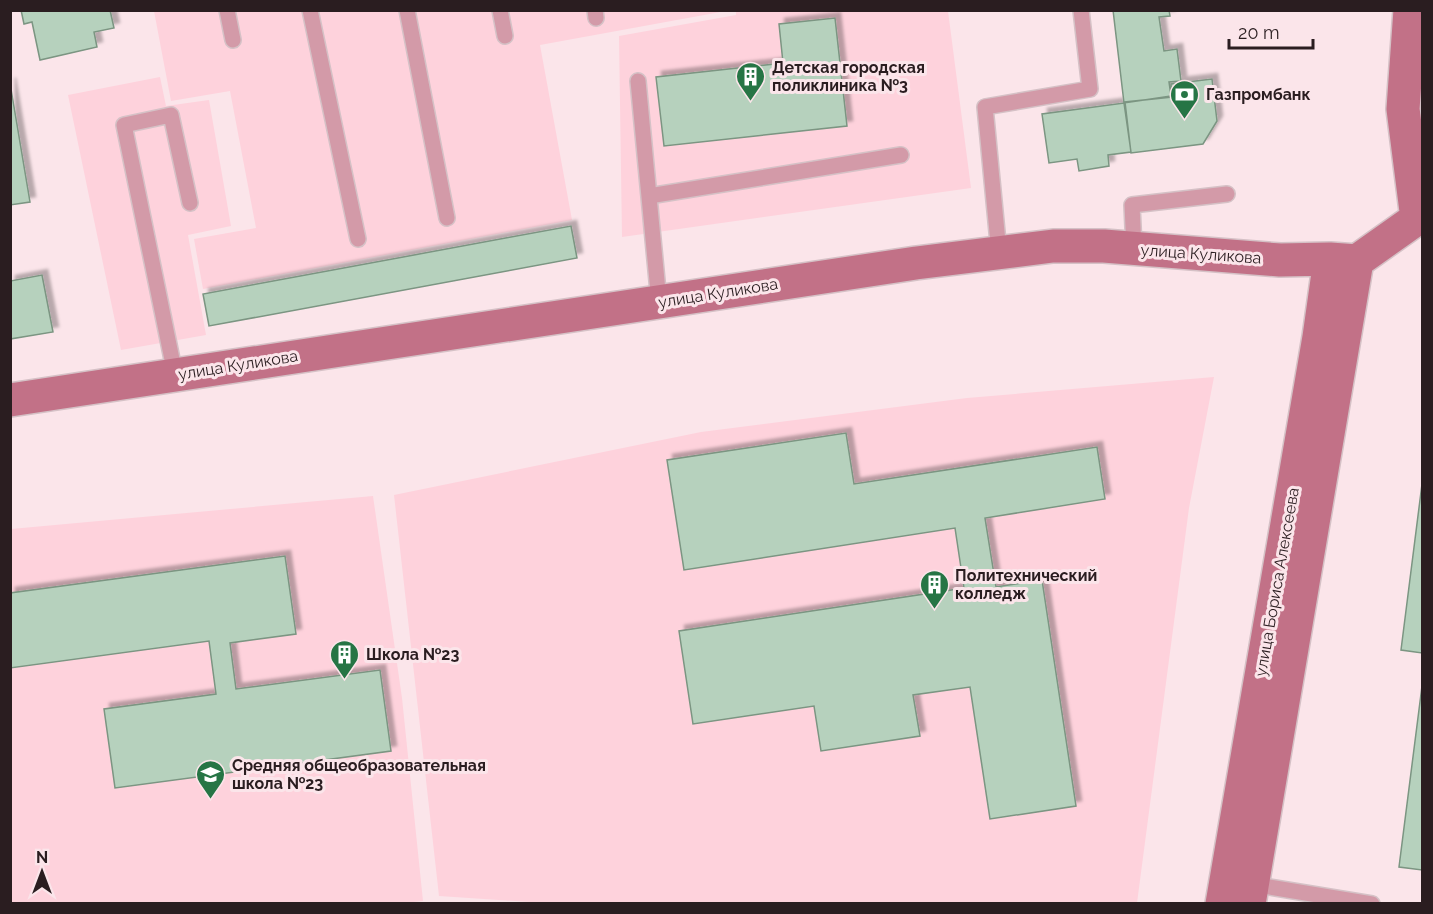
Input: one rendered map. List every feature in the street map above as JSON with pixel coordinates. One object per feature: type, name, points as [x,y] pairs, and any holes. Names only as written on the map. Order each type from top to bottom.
[{"type":"main road","points":[[1343,260],[1421,219],[1403,109],[1410,10]]},
{"type":"main road","name":"улица Куликова","points":[[10,400],[904,265],[1053,246],[1104,246],[1280,260],[1343,260]]},
{"type":"main road","name":"улица Бориса Алексеева","points":[[1222,903],[1296,543],[1319,337],[1343,260]]},
{"type":"main road","points":[[1250,894],[1296,543]]},
{"type":"lane","points":[[227,10],[233,40]]},
{"type":"lane","points":[[310,10],[358,239]]},
{"type":"lane","points":[[407,10],[447,218]]},
{"type":"lane","points":[[500,10],[505,36]]},
{"type":"lane","points":[[999,253],[985,107],[1090,89],[1081,10]]},
{"type":"lane","points":[[638,81],[659,302]]},
{"type":"lane","points":[[175,374],[124,125],[171,115],[190,203]]},
{"type":"lane","points":[[649,196],[901,155]]},
{"type":"lane","points":[[1134,249],[1132,206],[1227,194]]},
{"type":"lane","points":[[1250,894],[1372,903]]},
{"type":"shaded area","points":[[154,11],[726,11],[540,45],[572,220],[203,289],[194,239],[256,228],[230,91],[171,101]]},
{"type":"shaded area","points":[[736,11],[948,11],[971,188],[622,237],[619,36],[736,15]]},
{"type":"shaded area","points":[[160,77],[166,106],[209,100],[231,226],[188,235],[206,335],[121,350],[68,95]]},
{"type":"shaded area","points":[[1214,377],[1189,508],[1137,903],[559,904],[439,896],[394,495],[701,432],[967,398]]},
{"type":"shaded area","name":"Средняя общеобразовательная школа №23","points":[[373,496],[402,698],[423,901],[395,904],[11,904],[11,529]]},
{"type":"building","points":[[21,10],[110,10],[114,28],[94,32],[97,47],[40,60],[32,22],[24,24]]},
{"type":"building","points":[[1113,10],[1169,10],[1170,16],[1159,17],[1164,51],[1177,49],[1181,81],[1169,82],[1171,96],[1124,103]]},
{"type":"building","name":"Детская городская поликлиника №3","points":[[835,18],[847,126],[664,146],[656,77],[783,63],[779,24]]},
{"type":"building","points":[[1212,79],[1217,121],[1203,144],[1131,153],[1125,102],[1172,97],[1171,84]]},
{"type":"building","points":[[10,83],[30,202],[10,205]]},
{"type":"building","points":[[10,83],[30,202],[10,205]]},
{"type":"building","points":[[1124,103],[1131,152],[1108,155],[1109,166],[1079,171],[1077,159],[1049,163],[1042,114]]},
{"type":"building","points":[[571,226],[577,258],[209,326],[203,294]]},
{"type":"building","points":[[42,275],[53,332],[10,339],[10,281]]},
{"type":"building","name":"Политехнический колледж","points":[[846,433],[854,484],[1097,447],[1105,499],[985,518],[996,587],[1042,580],[1076,806],[990,819],[970,687],[913,695],[920,736],[821,751],[814,706],[693,724],[679,631],[964,588],[955,528],[684,570],[667,460]]},
{"type":"building","points":[[1422,484],[1422,653],[1401,650]]},
{"type":"building","name":"Школа №23","points":[[285,556],[296,634],[230,643],[236,689],[380,670],[391,751],[115,788],[104,709],[216,694],[209,641],[10,668],[10,593]]},
{"type":"building","points":[[1422,686],[1422,870],[1399,867]]},
{"type":"place","name":"Детская городская поликлиника №3","points":[[751,102]]},
{"type":"place","name":"Газпромбанк","points":[[1185,120]]},
{"type":"place","name":"Политехнический колледж","points":[[934,610]]},
{"type":"place","name":"Школа №23","points":[[345,680]]},
{"type":"place","name":"Средняя общеобразовательная школа №23","points":[[211,800]]}]
